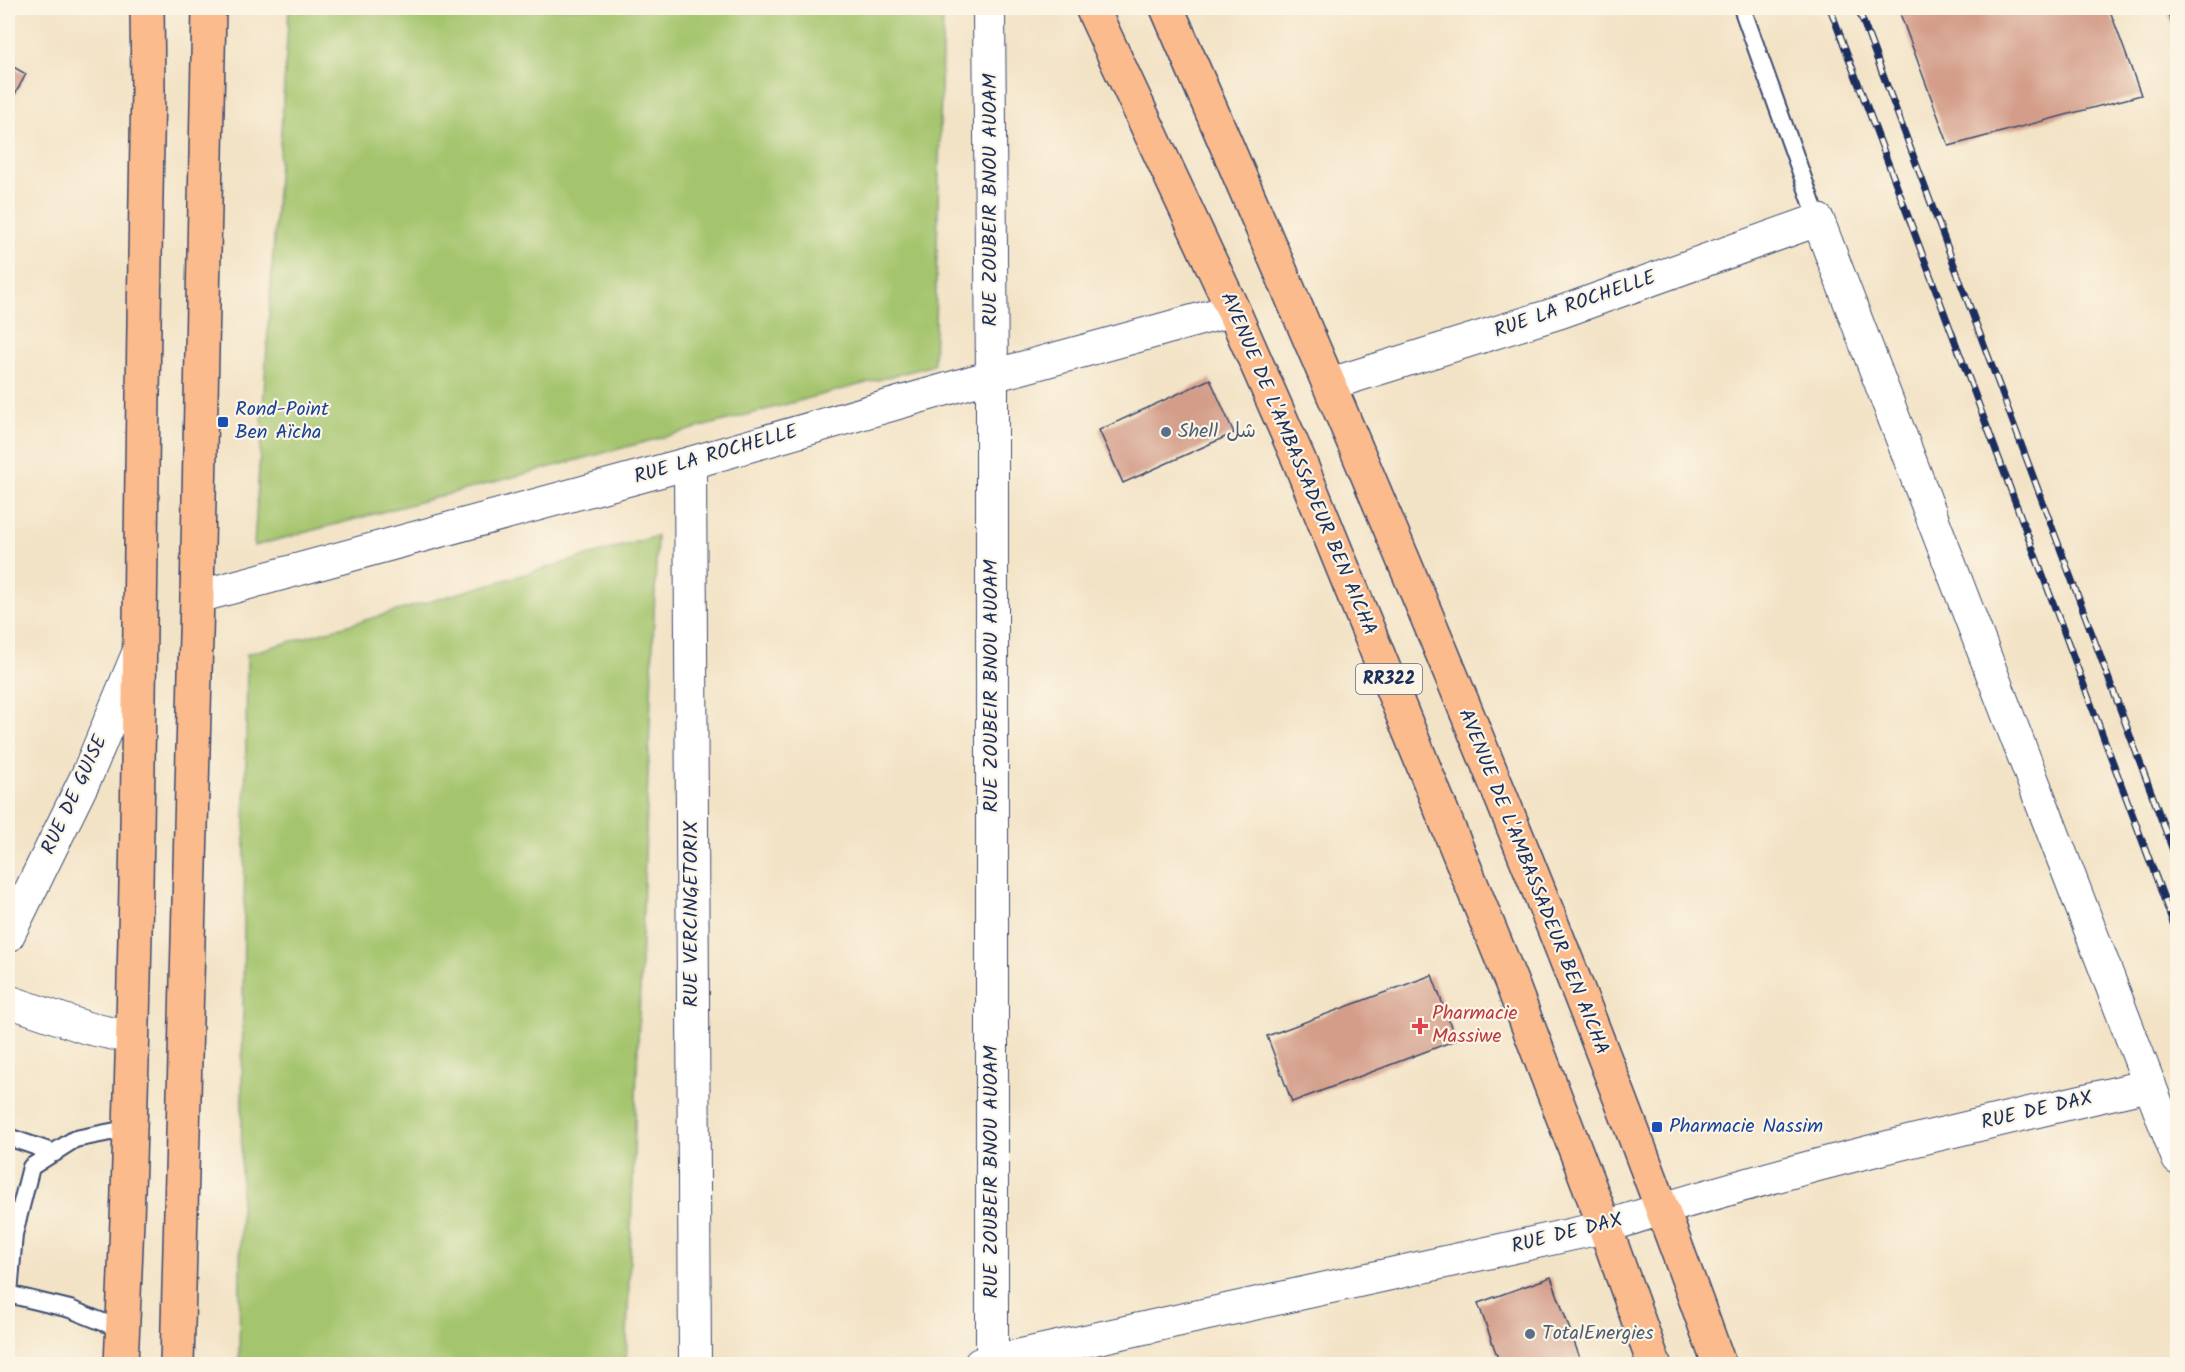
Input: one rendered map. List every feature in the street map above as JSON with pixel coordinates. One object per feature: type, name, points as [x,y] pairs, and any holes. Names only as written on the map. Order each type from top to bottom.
[{"type":"main road","points":[[122,1365],[133,1038],[148,90],[147,8]]},
{"type":"main road","points":[[177,1365],[210,8]]},
{"type":"main road","name":"AVENUE DE L'AMBASSADEUR BEN AICHA","points":[[1092,8],[1233,309],[1299,460],[1512,984],[1605,1227],[1654,1365]]},
{"type":"main road","name":"AVENUE DE L'AMBASSADEUR BEN AICHA","points":[[1167,8],[1330,384],[1529,866],[1663,1208],[1719,1365]]},
{"type":"main road","points":[[131,1128],[183,1130]]},
{"type":"street","name":"RUE ZOUBEIR BNOU AUOAM","points":[[989,8],[992,376],[990,1364]]},
{"type":"street","name":"RUE LA ROCHELLE","points":[[1330,384],[1561,312],[1818,220]]},
{"type":"street","points":[[1818,220],[2178,1159]]},
{"type":"street","name":"RUE LA ROCHELLE","points":[[197,597],[690,463],[1233,309]]},
{"type":"street","name":"RUE VERCINGETORIX","points":[[690,463],[695,1365]]},
{"type":"street","name":"RUE DE GUISE","points":[[8,936],[88,773],[138,653]]},
{"type":"street","points":[[8,1001],[87,1028],[133,1038]]},
{"type":"street","name":"RUE DE DAX","points":[[990,1364],[1605,1227],[1663,1208],[1911,1140],[2150,1085]]},
{"type":"lane","points":[[1742,8],[1818,220]]},
{"type":"lane","points":[[123,1330],[70,1309],[8,1294],[14,1234],[30,1167],[75,1139],[131,1128]]},
{"type":"lane","points":[[8,1137],[54,1153]]},
{"type":"green space","points":[[289,8],[931,8],[943,11],[934,365],[254,546]]},
{"type":"green space","points":[[657,536],[626,1364],[239,1364],[247,654]]},
{"type":"building","points":[[1898,8],[2109,8],[2141,95],[1949,146]]},
{"type":"building","points":[[2166,8],[2178,8],[2178,39],[2177,39]]},
{"type":"building","points":[[8,64],[26,74],[8,107]]},
{"type":"building","name":"Shell شل","points":[[1210,379],[1234,433],[1123,483],[1099,430]]},
{"type":"building","points":[[1432,975],[1456,1040],[1292,1102],[1267,1036]]},
{"type":"building","name":"TotalEnergies","points":[[1551,1277],[1582,1364],[1500,1364],[1478,1303]]},
{"type":"railway","points":[[1830,8],[2178,936]]},
{"type":"railway","points":[[1858,8],[2178,864]]},
{"type":"place","name":"Rond-Point Ben Aïcha","points":[[223,422]]},
{"type":"place","name":"Shell شل","points":[[1166,432]]},
{"type":"place","name":"Pharmacie Massiwe","points":[[1420,1026]]},
{"type":"place","name":"Pharmacie Nassim","points":[[1657,1127]]},
{"type":"place","name":"TotalEnergies","points":[[1530,1334]]}]
